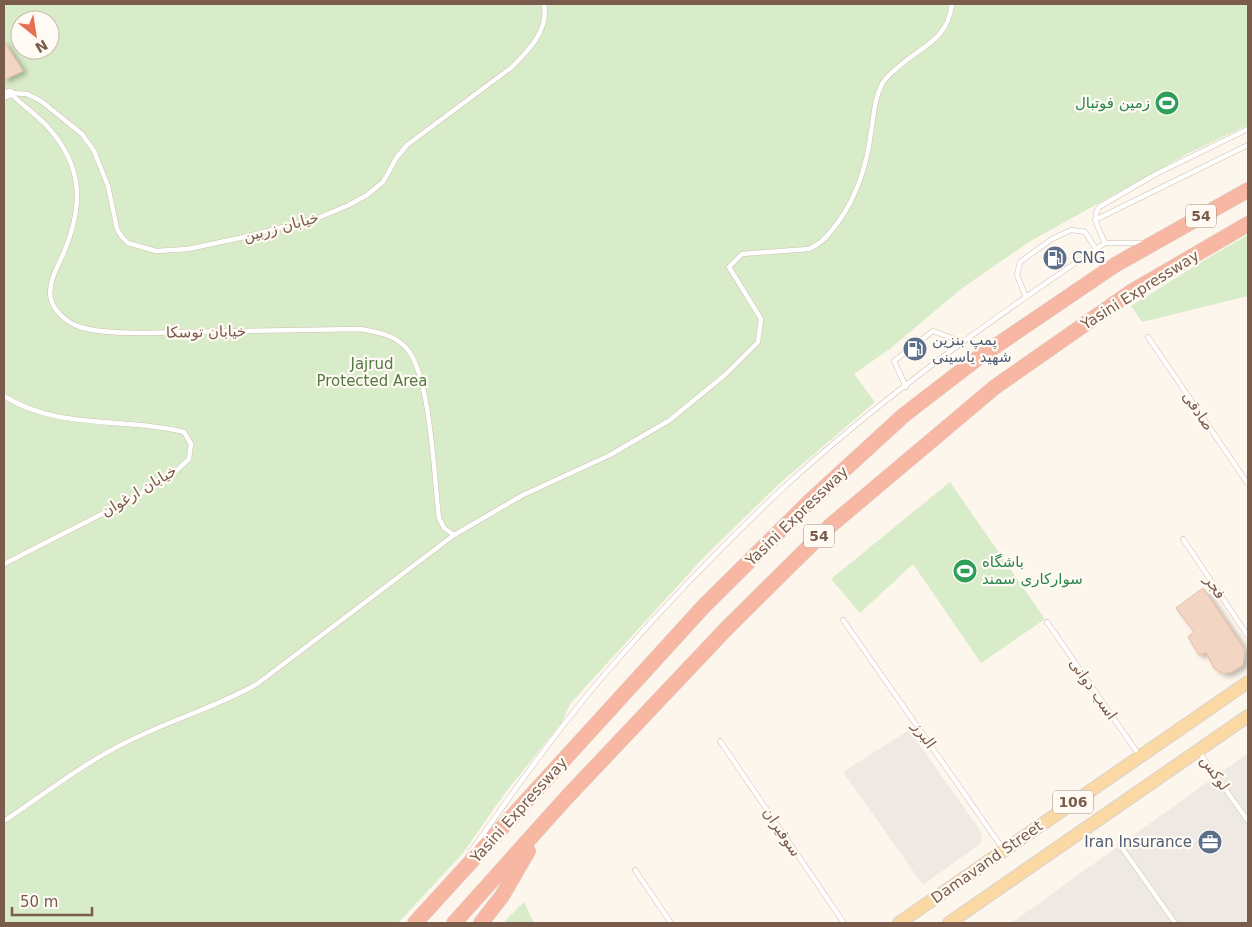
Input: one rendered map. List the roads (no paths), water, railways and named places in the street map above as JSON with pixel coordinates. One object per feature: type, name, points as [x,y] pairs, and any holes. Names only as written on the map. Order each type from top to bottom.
[{"type":"highway","name":"Yasini Expressway","points":[[414,923],[704,606],[809,502],[904,415],[978,358],[1114,265],[1248,190]]},
{"type":"highway","name":"Yasini Expressway","points":[[454,923],[539,831],[568,796],[727,628],[844,513],[995,387],[1131,292],[1248,224]]},
{"type":"highway","points":[[482,923],[502,896],[539,831]]},
{"type":"main road","name":"Damavand Street","points":[[899,923],[1248,682]]},
{"type":"main road","name":"Damavand Street","points":[[949,923],[1248,716]]},
{"type":"lane","name":"خیابان زربین","points":[[7,94],[26,94],[41,101],[82,134],[94,151],[108,186],[117,229],[128,243],[156,251],[188,249],[318,218],[367,195],[383,182],[397,157],[407,145],[512,67],[527,52],[542,26],[544,4]]},
{"type":"lane","points":[[4,821],[127,742],[184,716],[229,700],[257,684],[454,535],[523,496],[610,455],[670,420],[726,374],[758,342],[761,320],[729,267],[742,254],[808,249],[818,245],[829,235],[856,191],[866,165],[875,100],[883,81],[900,65],[929,46],[946,27],[952,4]]},
{"type":"lane","name":"خیابان توسکا","points":[[7,94],[45,125],[60,142],[74,170],[78,196],[76,207],[66,248],[50,287],[51,300],[62,317],[81,328],[136,333],[360,329],[384,333],[407,349],[417,364],[426,405],[439,518],[444,528],[454,535]]},
{"type":"lane","points":[[1105,243],[1096,220],[1095,212],[1108,201],[1180,162],[1248,129]]},
{"type":"lane","points":[[1096,220],[1248,145]]},
{"type":"lane","points":[[1026,297],[1016,275],[1020,262],[1052,239],[1071,230],[1086,232],[1096,249]]},
{"type":"lane","points":[[428,909],[575,710],[658,615],[783,489],[906,386],[963,342],[1105,243],[1154,243]]},
{"type":"lane","points":[[906,386],[894,361],[933,330],[963,342]]},
{"type":"lane","name":"صادقی","points":[[1148,337],[1248,484]]},
{"type":"lane","name":"خیابان ارغوان","points":[[4,396],[21,407],[64,418],[158,425],[184,432],[191,444],[189,459],[137,496],[4,564]]},
{"type":"lane","name":"فجر","points":[[1183,538],[1248,636]]},
{"type":"lane","name":"البرز","points":[[843,620],[1004,850]]},
{"type":"lane","name":"اسب دوانی","points":[[1047,622],[1140,756]]},
{"type":"lane","name":"سوفیران","points":[[720,741],[844,923]]},
{"type":"lane","name":"لوکس","points":[[1199,750],[1248,821]]},
{"type":"lane","points":[[1120,845],[1175,923]]},
{"type":"lane","points":[[635,870],[672,923]]},
{"type":"place","name":"زمین فوتبال","points":[[1167,103]]},
{"type":"place","name":"CNG","points":[[1055,258]]},
{"type":"place","name":"پمپ بنزین شهید یاسینی","points":[[915,349]]},
{"type":"place","name":"باشگاه سوارکاری سمند","points":[[965,571]]},
{"type":"place","name":"Iran Insurance","points":[[1210,842]]},
{"type":"park label","name":"Jajrud Protected Area","points":[[372,372]]}]
